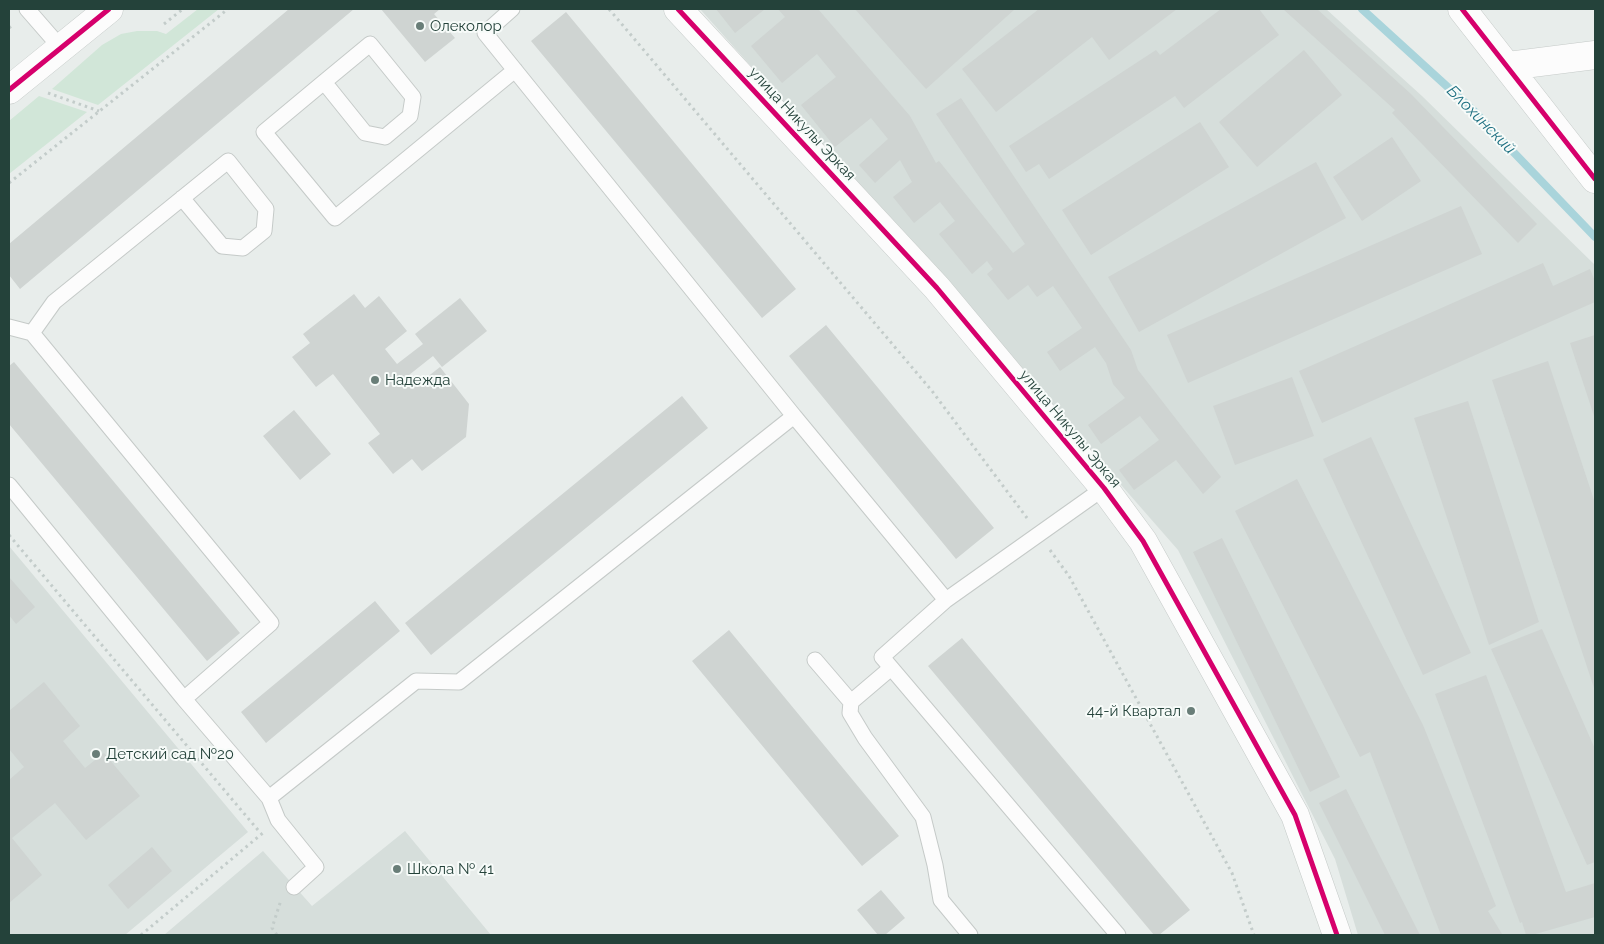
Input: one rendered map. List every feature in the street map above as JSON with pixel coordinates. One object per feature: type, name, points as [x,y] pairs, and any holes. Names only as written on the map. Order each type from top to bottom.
[{"type":"street","points":[[14,86],[109,9]]},
{"type":"street","name":"улица Никулы Эркая","points":[[678,9],[937,288],[1104,488],[1143,541],[1294,815],[1337,935]]},
{"type":"street","points":[[1462,9],[1595,179]]},
{"type":"street","points":[[1508,66],[1595,55]]},
{"type":"lane","points":[[27,9],[61,48]]},
{"type":"lane","points":[[512,9],[484,33],[794,416],[946,600]]},
{"type":"lane","points":[[324,82],[365,134],[386,136],[410,116],[413,97],[370,44],[324,82],[264,132],[335,218],[515,70]]},
{"type":"lane","points":[[32,333],[54,302],[182,198],[228,161],[266,209],[264,231],[243,248],[222,246],[182,198]]},
{"type":"lane","points":[[9,328],[32,333],[272,623],[184,699]]},
{"type":"lane","points":[[269,798],[416,682],[459,682],[794,416]]},
{"type":"lane","points":[[9,485],[184,699],[269,798],[278,820],[316,867],[294,887]]},
{"type":"lane","points":[[1104,488],[946,600],[882,657],[1118,935]]},
{"type":"lane","points":[[815,660],[851,702]]},
{"type":"lane","points":[[891,668],[851,702],[850,713],[865,738],[923,817],[935,864],[941,900],[970,935]]},
{"type":"path","points":[[164,24],[182,9]]},
{"type":"path","points":[[9,183],[228,9]]},
{"type":"path","points":[[609,9],[932,391],[1069,576],[1232,873],[1254,935]]},
{"type":"path","points":[[14,86],[100,111]]},
{"type":"path","points":[[9,535],[267,840]]},
{"type":"path","points":[[141,935],[278,820]]},
{"type":"path","points":[[277,935],[272,928],[279,901],[294,887]]},
{"type":"shaded area","points":[[700,9],[1326,9],[1422,96],[1595,265],[1595,935],[1358,935],[1335,859],[1178,550],[940,278]]},
{"type":"shaded area","name":"Детский сад №20","points":[[9,546],[248,832],[125,935],[9,935]]},
{"type":"shaded area","name":"Школа № 41","points":[[405,831],[491,935],[164,935],[263,851],[312,906]]},
{"type":"green space","points":[[198,9],[219,9],[98,105],[52,89],[102,45],[121,34],[137,31],[157,31],[166,34]]},
{"type":"green space","points":[[39,96],[87,112],[9,174],[9,121]]},
{"type":"building","points":[[289,9],[354,9],[20,289],[9,275],[9,244]]},
{"type":"building","name":"Олеколор","points":[[381,9],[440,9],[434,14],[455,38],[425,62]]},
{"type":"building","points":[[716,9],[765,9],[735,33]]},
{"type":"building","points":[[778,9],[818,9],[910,116],[936,163],[939,161],[1013,253],[1025,244],[936,114],[961,98],[1131,350],[1138,370],[1221,477],[1203,494],[1176,460],[1134,490],[1119,470],[1159,440],[1140,416],[1101,444],[1088,425],[1125,398],[1113,384],[1106,363],[1095,347],[1060,371],[1047,352],[1082,328],[1053,286],[1037,297],[1028,285],[1008,300],[987,274],[993,269],[987,261],[972,274],[939,234],[955,221],[940,202],[914,223],[893,197],[912,182],[900,160],[875,183],[859,165],[888,139],[871,118],[835,147],[801,105],[836,77],[817,54],[782,83],[751,46],[785,17]]},
{"type":"building","points":[[855,9],[1015,9],[926,89]]},
{"type":"building","points":[[1039,9],[1177,9],[1109,60],[1092,37],[996,112],[962,69]]},
{"type":"building","points":[[1221,9],[1259,9],[1279,35],[1184,108],[1175,96],[1049,179],[1039,164],[1026,172],[1009,146],[1156,50],[1160,55]]},
{"type":"building","points":[[1283,9],[1317,9],[1411,94],[1537,224],[1518,243],[1392,113],[1395,110]]},
{"type":"building","points":[[566,12],[796,289],[762,318],[531,41]]},
{"type":"building","points":[[1304,50],[1342,95],[1257,167],[1219,122]]},
{"type":"building","points":[[1200,122],[1229,167],[1091,255],[1062,210]]},
{"type":"building","points":[[1392,137],[1421,181],[1362,221],[1333,177]]},
{"type":"building","points":[[1316,162],[1346,218],[1139,332],[1108,277]]},
{"type":"building","points":[[1461,206],[1482,254],[1188,383],[1167,335]]},
{"type":"building","points":[[1543,263],[1553,286],[1590,269],[1595,281],[1595,302],[1322,423],[1299,371]]},
{"type":"building","name":"Надежда","points":[[354,294],[365,308],[379,296],[407,331],[385,349],[397,364],[423,344],[415,334],[460,298],[487,331],[442,367],[433,356],[409,375],[417,385],[440,367],[469,404],[466,437],[422,471],[412,459],[393,474],[368,443],[380,434],[333,374],[316,387],[292,357],[310,343],[303,334]]},
{"type":"building","points":[[826,325],[994,528],[956,559],[789,356]]},
{"type":"building","points":[[1595,335],[1595,419],[1570,343]]},
{"type":"building","points":[[1548,361],[1595,503],[1595,691],[1492,380]]},
{"type":"building","points":[[14,362],[240,633],[207,661],[9,424],[9,366]]},
{"type":"building","points":[[1292,377],[1314,436],[1235,465],[1213,406]]},
{"type":"building","points":[[682,396],[708,428],[431,655],[405,623]]},
{"type":"building","points":[[1468,401],[1539,622],[1489,645],[1414,418]]},
{"type":"building","points":[[294,410],[331,454],[300,480],[263,436]]},
{"type":"building","points":[[1371,437],[1471,653],[1423,675],[1323,459]]},
{"type":"building","points":[[1297,479],[1423,725],[1496,906],[1488,911],[1502,934],[1500,935],[1441,935],[1370,752],[1360,757],[1235,511]]},
{"type":"building","points":[[1222,538],[1340,777],[1310,792],[1193,552]]},
{"type":"building","points":[[9,577],[35,607],[16,624],[9,615]]},
{"type":"building","points":[[375,601],[400,631],[266,743],[241,712]]},
{"type":"building","points":[[1542,629],[1595,749],[1595,862],[1587,865],[1491,649]]},
{"type":"building","points":[[729,630],[899,836],[862,866],[692,661]]},
{"type":"building","points":[[962,638],[1190,910],[1159,935],[1154,935],[928,666]]},
{"type":"building","points":[[1486,675],[1566,892],[1595,883],[1595,917],[1532,935],[1526,935],[1522,922],[1520,923],[1435,694]]},
{"type":"building","points":[[44,682],[80,726],[63,741],[85,768],[104,753],[140,796],[86,840],[55,803],[12,838],[42,875],[9,903],[9,780],[24,767],[9,749],[9,711]]},
{"type":"building","points":[[1346,789],[1420,935],[1385,935],[1319,803]]},
{"type":"building","points":[[152,847],[172,871],[128,909],[108,885]]},
{"type":"building","points":[[881,890],[905,918],[885,935],[878,935],[857,910]]},
{"type":"waterway","name":"Блохинский","points":[[1362,9],[1474,111],[1595,237]]},
{"type":"cycle path","points":[[9,90],[109,9]]},
{"type":"cycle path","points":[[678,9],[937,288],[1104,488],[1143,541],[1295,815],[1337,935]]},
{"type":"cycle path","points":[[1462,9],[1595,179]]},
{"type":"place","name":"Олеколор","points":[[420,26]]},
{"type":"place","name":"Надежда","points":[[375,380]]},
{"type":"place","name":"44-й Квартал","points":[[1191,711]]},
{"type":"place","name":"Детский сад №20","points":[[96,754]]},
{"type":"place","name":"Школа № 41","points":[[397,869]]}]
